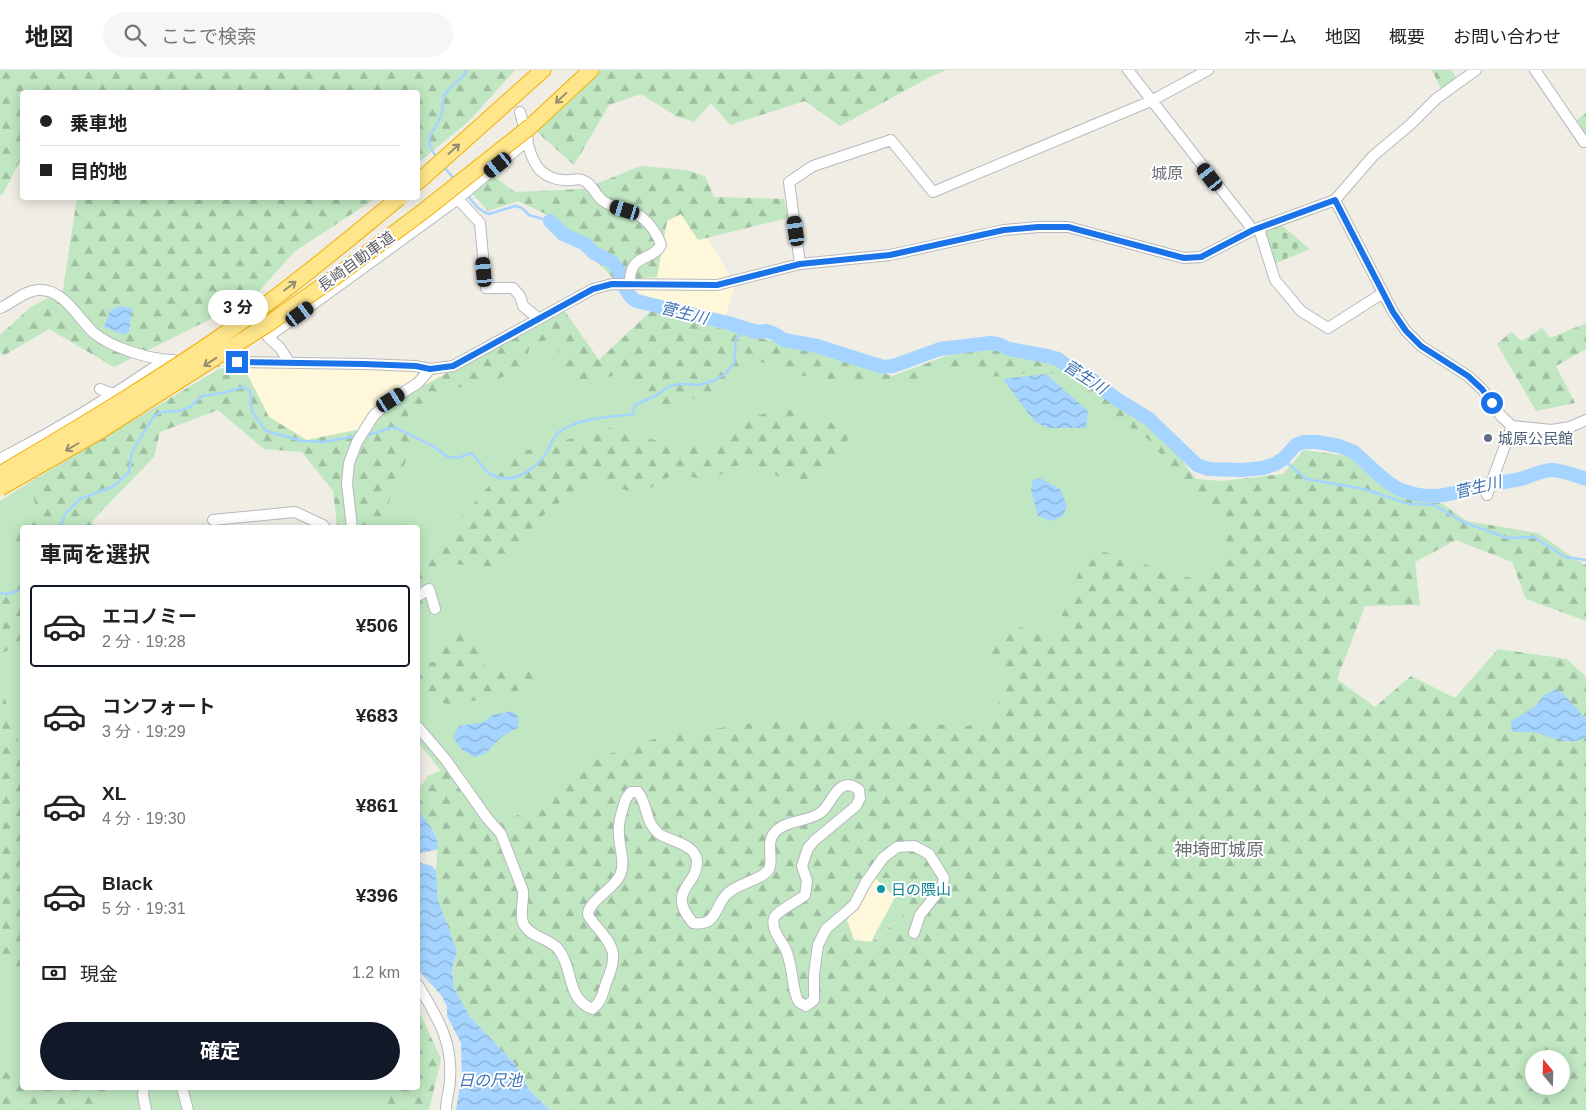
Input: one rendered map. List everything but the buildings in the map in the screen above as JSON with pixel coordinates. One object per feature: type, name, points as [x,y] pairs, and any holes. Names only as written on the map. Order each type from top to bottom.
[{"type":"highway","name":"長崎自動車道","points":[[0,488],[100,431],[268,324],[338,275],[530,133],[591,70]]},
{"type":"highway","points":[[420,180],[542,71]]},
{"type":"highway","name":"長崎自動車道","points":[[0,474],[93,420],[175,368],[251,316],[328,258],[397,200]]},
{"type":"street","points":[[1128,70],[1256,230],[1275,280],[1301,311],[1328,328],[1383,292]]},
{"type":"street","points":[[800,264],[789,182],[813,166],[891,140],[933,192],[1151,101],[1208,70]]},
{"type":"street","points":[[237,362],[416,366],[430,369],[453,366],[593,289],[612,284],[717,285],[800,264],[890,255],[1004,230],[1068,227],[1184,258],[1201,257],[1256,230],[1335,200],[1373,156],[1411,124],[1436,99],[1476,70]]},
{"type":"street","points":[[1535,70],[1584,142]]},
{"type":"street","points":[[520,112],[530,133],[533,158],[540,169],[548,176],[558,180],[585,180],[593,188],[597,196],[605,202],[613,207],[637,214],[659,239],[661,245],[658,249],[634,265],[630,272],[630,284]]},
{"type":"street","points":[[289,362],[280,348],[268,337],[458,199],[530,133]]},
{"type":"street","points":[[458,199],[480,223],[486,288],[514,288],[520,296],[523,306],[538,319]]},
{"type":"street","points":[[1335,200],[1393,312],[1406,331],[1421,346],[1468,376],[1482,389],[1501,416],[1512,426],[1552,430],[1570,427],[1586,420]]},
{"type":"street","points":[[0,308],[32,291],[51,292],[63,299],[95,334],[127,351],[170,360],[55,431],[0,459]]},
{"type":"street","points":[[352,525],[347,483],[348,463],[362,431],[374,415],[391,400],[418,383],[430,369]]},
{"type":"street","points":[[100,389],[115,395]]},
{"type":"street","points":[[1487,494],[1512,426]]},
{"type":"street","points":[[213,520],[295,512],[323,525]]},
{"type":"street","points":[[420,595],[429,589],[435,609]]},
{"type":"street","points":[[420,729],[446,760],[487,818],[501,834],[523,891],[522,919],[524,925],[530,932],[558,949],[567,962],[578,1000],[592,1009],[600,1001],[612,969],[614,956],[605,934],[590,918],[588,913],[591,906],[618,880],[622,871],[618,836],[619,822],[626,797],[631,792],[638,792],[642,798],[651,826],[659,834],[692,850],[697,859],[696,868],[682,893],[682,900],[686,915],[693,923],[703,925],[711,921],[728,893],[748,881],[761,878],[769,869],[770,842],[774,833],[780,827],[820,814],[828,806],[837,790],[844,785],[853,786],[859,790],[860,798],[856,806],[808,848],[802,866],[807,880],[805,895],[781,910],[775,916],[773,923],[775,932],[788,953],[799,1002],[806,1006],[814,1000],[814,974],[818,945],[826,930],[854,905],[866,882],[883,858],[897,847],[914,846],[929,854],[944,878],[942,887],[920,915],[914,933]]},
{"type":"street","points":[[420,988],[436,1015],[445,1035],[450,1054],[450,1080],[446,1110]]},
{"type":"street","points":[[144,1090],[146,1110]]},
{"type":"street","points":[[183,1090],[188,1110]]},
{"type":"shaded area","points":[[681,214],[698,240],[707,238],[735,284],[725,319],[659,302],[637,291],[637,278],[657,277],[667,221]]},
{"type":"shaded area","points":[[243,366],[452,370],[395,401],[371,427],[307,440],[269,417]]},
{"type":"shaded area","points":[[875,878],[896,896],[871,942],[854,940],[847,920]]},
{"type":"green space","points":[[0,70],[515,70],[469,121],[420,161],[420,90],[20,90],[20,161],[3,194],[0,196]]},
{"type":"green space","points":[[601,70],[946,70],[840,126],[805,101],[730,125],[711,103],[694,122],[676,116],[641,94],[609,105],[574,165],[536,131]]},
{"type":"green space","points":[[1432,70],[1452,70],[1456,78],[1441,89]]},
{"type":"green space","points":[[1586,113],[1586,135],[1577,120]]},
{"type":"green space","points":[[641,166],[686,170],[705,176],[714,197],[784,199],[788,218],[698,240],[681,214],[667,221],[657,277],[615,280],[554,218],[518,201],[488,211],[470,191],[492,175],[515,192],[583,189]]},
{"type":"green space","points":[[77,200],[373,200],[294,252],[253,298],[114,367],[49,329],[3,356],[0,351],[0,335],[31,307],[63,290]]},
{"type":"green space","points":[[1281,225],[1310,249],[1274,264],[1264,231]]},
{"type":"green space","points":[[564,310],[599,360],[651,311],[809,350],[892,376],[946,356],[988,349],[1055,363],[1162,434],[1196,479],[1222,481],[1283,474],[1304,450],[1353,457],[1391,491],[1443,504],[1467,521],[1538,533],[1584,565],[1586,564],[1586,621],[1526,599],[1512,562],[1456,540],[1415,562],[1420,605],[1365,606],[1337,679],[1375,707],[1411,676],[1455,698],[1498,649],[1567,659],[1586,677],[1586,1110],[550,1110],[529,1090],[515,1064],[470,1017],[454,988],[452,969],[457,951],[438,900],[436,871],[438,840],[435,832],[425,823],[420,811],[420,787],[428,776],[448,767],[501,823],[558,795],[582,763],[654,739],[787,717],[968,726],[996,713],[1005,683],[980,647],[1014,625],[1052,638],[1088,547],[1197,580],[1223,561],[1223,512],[1184,490],[1152,442],[1048,371],[991,377],[963,365],[889,387],[797,375],[753,359],[717,391],[666,407],[633,390],[619,373],[587,385],[570,376],[553,339],[531,343],[524,366],[478,389],[449,386],[408,413],[414,441],[386,509],[387,525],[337,525],[333,491],[302,452],[264,449],[218,410],[160,432],[154,457],[91,522],[95,525],[20,525],[20,556],[8,534],[36,509],[30,482],[219,369],[243,366],[269,417],[307,440],[371,427],[395,401]],"holes":[[[875,878],[890,878],[907,893],[910,909],[872,942],[854,940],[847,920]]]},
{"type":"green space","points":[[555,322],[600,372],[715,386],[756,352],[885,384],[962,360],[1050,368],[1156,437],[1187,483],[1243,497],[1250,562],[1060,637],[1002,720],[503,829],[486,827],[420,744],[420,525],[372,525],[394,412]]},
{"type":"green space","points":[[1586,323],[1586,349],[1556,366],[1575,403],[1536,411],[1497,344],[1511,332],[1522,341],[1542,328],[1550,338]]},
{"type":"green space","points":[[786,408],[852,429],[836,468],[794,485],[748,460],[709,481],[675,473],[641,494],[588,480],[535,522],[517,556],[484,569],[457,564],[422,587],[425,600],[420,610],[420,557],[437,546],[517,453],[610,428],[677,446],[720,443],[740,420]]},
{"type":"green space","points":[[30,482],[36,509],[9,534],[20,556],[20,566],[8,581],[0,580],[0,501]]},
{"type":"green space","points":[[20,566],[20,645],[2,653],[0,664],[0,580],[8,581]]},
{"type":"green space","points":[[468,631],[487,670],[514,674],[533,669],[533,687],[451,706],[420,694],[420,659],[421,664],[439,661],[445,640]]},
{"type":"green space","points":[[20,637],[20,1090],[419,1090],[427,1110],[0,1110],[0,640]]},
{"type":"green space","points":[[0,683],[20,744],[20,970],[0,955]]},
{"type":"green space","points":[[875,878],[890,878],[907,893],[910,909],[871,942],[895,897]]},
{"type":"green space","points":[[420,1013],[441,1059],[429,1110],[381,1110],[390,1100],[391,1090],[420,1090]]},
{"type":"green space","points":[[20,1066],[20,1090],[106,1090],[103,1101],[77,1110],[0,1110],[0,1071],[11,1072]]},
{"type":"water","points":[[119,306],[132,308],[129,332],[124,335],[104,327],[110,311]]},
{"type":"water","points":[[1046,374],[1088,411],[1086,428],[1048,428],[1034,421],[1003,379]]},
{"type":"water","points":[[1040,478],[1061,490],[1067,506],[1063,516],[1052,521],[1038,516],[1031,490],[1033,480]]},
{"type":"water","points":[[1557,689],[1586,719],[1586,737],[1579,740],[1566,741],[1532,732],[1512,732],[1511,721],[1536,706],[1544,695]]},
{"type":"water","points":[[512,711],[519,717],[518,728],[503,736],[480,756],[474,757],[461,749],[453,737],[459,726],[483,722],[493,715]]},
{"type":"water","points":[[420,812],[436,836],[438,849],[420,854]]},
{"type":"water","name":"日の尺池","points":[[420,863],[432,866],[436,871],[438,900],[457,951],[452,969],[454,988],[470,1017],[515,1064],[529,1090],[550,1110],[456,1110],[462,1075],[461,1043],[447,1016],[447,1006],[441,995],[420,972]]},
{"type":"waterway","points":[[438,159],[432,151],[429,140],[442,113],[445,94],[465,74],[466,70]]},
{"type":"waterway","points":[[444,167],[455,180]]},
{"type":"waterway","points":[[466,194],[477,207],[489,214],[515,206],[522,208],[529,215],[550,221]]},
{"type":"waterway","name":"菅生川","points":[[550,221],[563,234],[585,244],[594,253],[612,262],[619,271],[626,290],[636,301],[728,323],[757,332],[767,331],[784,340],[817,346],[883,367],[893,366],[940,349],[990,343],[1058,359],[1071,369],[1086,375],[1115,398],[1149,419],[1197,465],[1209,469],[1242,470],[1263,468],[1283,459],[1296,445],[1303,442],[1317,442],[1339,446],[1354,452],[1395,487],[1424,496],[1454,493],[1519,479],[1549,470],[1565,472],[1586,479]]},
{"type":"waterway","points":[[365,436],[394,427],[433,446],[448,457],[458,458],[471,453],[486,471],[492,475],[500,478],[515,477],[522,475],[535,466],[549,449],[556,434],[566,427],[595,419],[633,414],[635,405],[657,395],[668,387],[679,384],[699,385],[713,381],[725,374],[734,363],[736,339],[745,329]]},
{"type":"waterway","points":[[61,525],[65,514],[80,499],[114,486],[129,472],[132,452],[154,416],[162,412],[179,411],[190,407],[202,396],[223,393],[243,387],[250,391],[252,412],[266,431],[302,441],[323,442],[357,436]]},
{"type":"waterway","points":[[1283,459],[1306,479],[1364,489],[1409,504],[1434,505],[1463,522],[1507,538],[1534,537],[1565,557],[1586,560]]},
{"type":"waterway","points":[[0,593],[7,594],[20,591]]},
{"type":"tunnel","points":[[210,362],[237,362]]},
{"type":"place","name":"城原公民館","points":[[1488,438]]},
{"type":"place","name":"日の隈山","points":[[881,889]]},
{"type":"district","name":"城原","points":[[1167,173]]},
{"type":"district","name":"神埼町城原","points":[[1219,850]]},
{"type":"route","points":[[237,362],[364,364],[416,366],[430,369],[453,366],[593,289],[602,286],[612,284],[717,285],[800,264],[890,255],[1004,230],[1068,227],[1184,258],[1201,257],[1253,230],[1335,200],[1393,312],[1406,331],[1421,346],[1468,376],[1482,389],[1492,403]]}]
